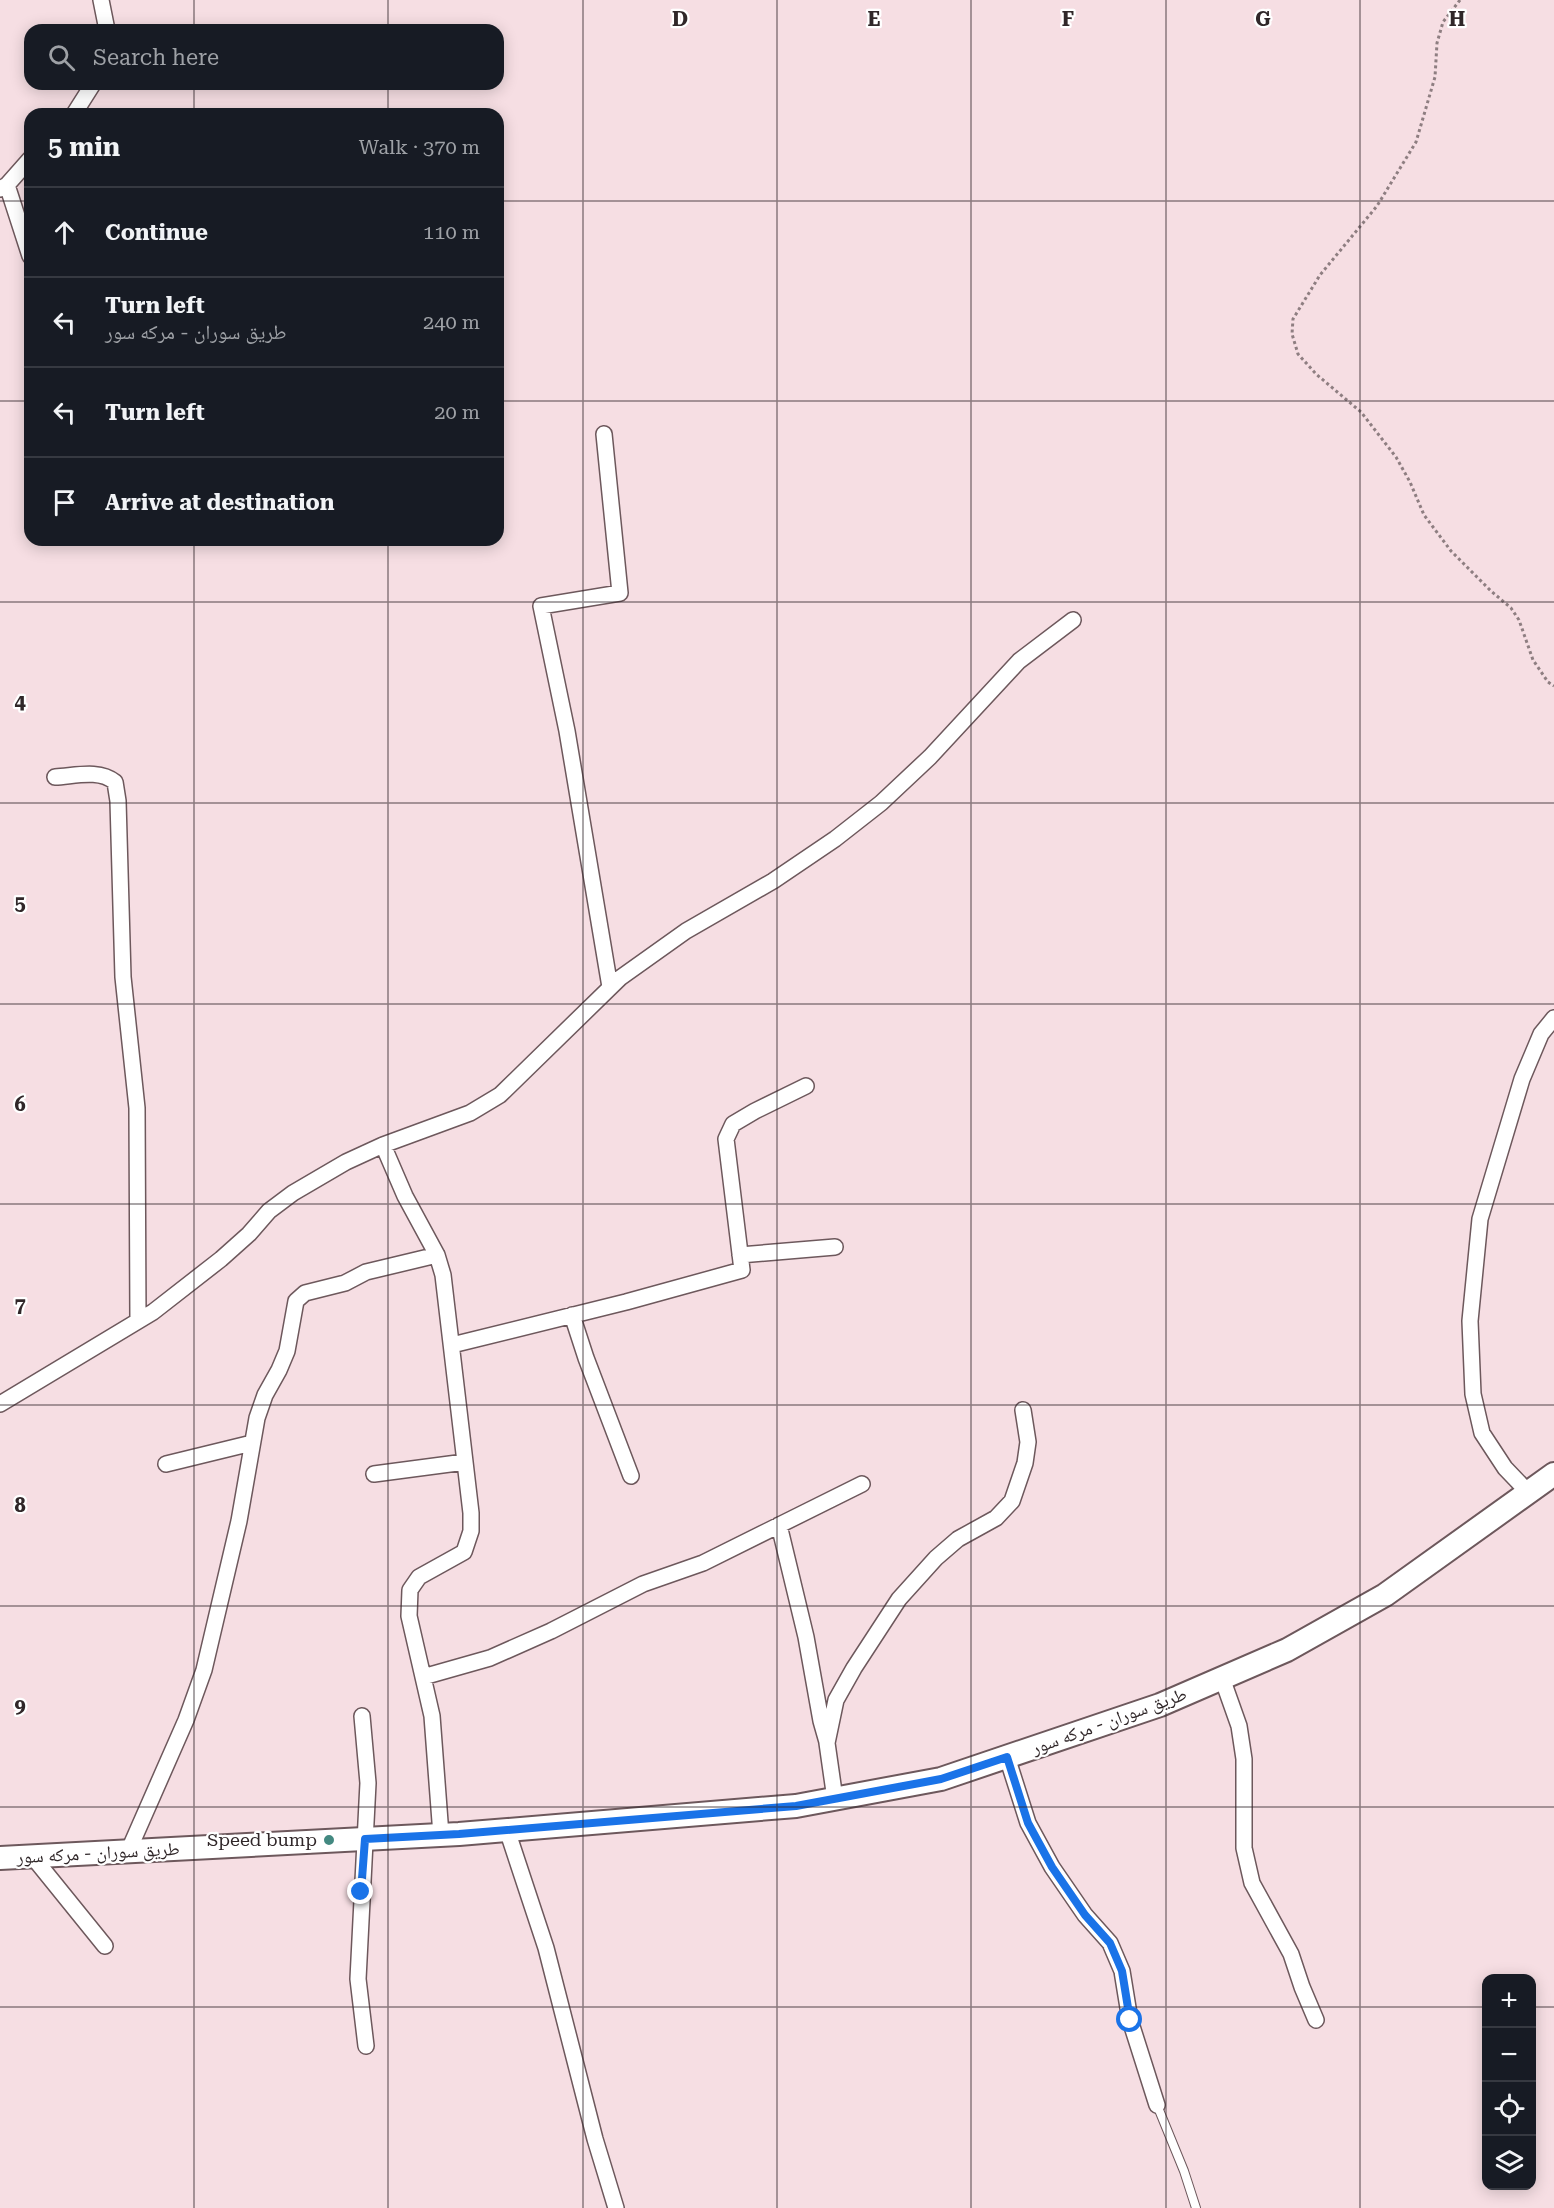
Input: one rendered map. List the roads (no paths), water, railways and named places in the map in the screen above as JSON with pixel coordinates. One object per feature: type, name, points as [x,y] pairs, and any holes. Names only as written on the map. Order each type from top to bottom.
[{"type":"main road","name":"طريق سوران - مركه سور","points":[[0,1858],[441,1835],[796,1806],[941,1779],[1160,1705],[1287,1650],[1385,1595],[1554,1474]]},
{"type":"street","points":[[101,0],[106,24]]},
{"type":"street","points":[[78,108],[89,90]]},
{"type":"street","points":[[24,165],[4,187],[24,240]]},
{"type":"street","points":[[604,434],[620,593],[541,606],[567,731],[610,987]]},
{"type":"street","points":[[0,1404],[153,1312],[221,1259],[249,1234],[269,1210],[293,1193],[346,1162],[383,1145],[470,1113],[500,1095],[620,978],[686,931],[773,881],[835,839],[882,803],[930,757],[1019,661],[1073,620]]},
{"type":"street","points":[[55,777],[99,774],[109,777],[115,782],[118,801],[123,976],[137,1108],[138,1321]]},
{"type":"street","points":[[1528,1492],[1505,1468],[1482,1433],[1473,1394],[1470,1321],[1480,1219],[1522,1079],[1541,1034],[1554,1018]]},
{"type":"street","points":[[452,1345],[742,1270],[726,1139],[733,1124],[806,1086]]},
{"type":"street","points":[[383,1145],[405,1196],[437,1255],[443,1275],[471,1513],[471,1531],[464,1552],[419,1577],[410,1590],[409,1616],[432,1716],[441,1835]]},
{"type":"street","points":[[740,1255],[835,1247]]},
{"type":"street","points":[[128,1852],[186,1720],[204,1670],[239,1521],[252,1443],[261,1406],[287,1351],[296,1301],[305,1293],[345,1283],[366,1272],[437,1255]]},
{"type":"street","points":[[572,1315],[631,1476]]},
{"type":"street","points":[[828,1743],[836,1700],[899,1599],[936,1558],[958,1539],[996,1518],[1012,1501],[1025,1463],[1028,1442],[1023,1410]]},
{"type":"street","points":[[166,1464],[252,1443]]},
{"type":"street","points":[[374,1474],[465,1462]]},
{"type":"street","points":[[423,1677],[490,1658],[551,1631],[643,1584],[703,1563],[862,1485]]},
{"type":"street","points":[[779,1525],[828,1743],[835,1799]]},
{"type":"street","points":[[1222,1678],[1239,1726],[1244,1759],[1244,1848],[1252,1882],[1291,1954],[1316,2020]]},
{"type":"street","points":[[362,1716],[368,1783],[358,1979],[366,2046]]},
{"type":"street","points":[[1007,1757],[1028,1823],[1052,1867],[1085,1915],[1110,1943],[1122,1971],[1130,2020],[1157,2105]]},
{"type":"street","points":[[507,1830],[546,1948],[595,2139],[616,2208]]},
{"type":"street","points":[[33,1857],[105,1946]]},
{"type":"lane","points":[[1157,2105],[1184,2171],[1196,2208]]},
{"type":"place","name":"Speed bump","points":[[329,1840]]}]
